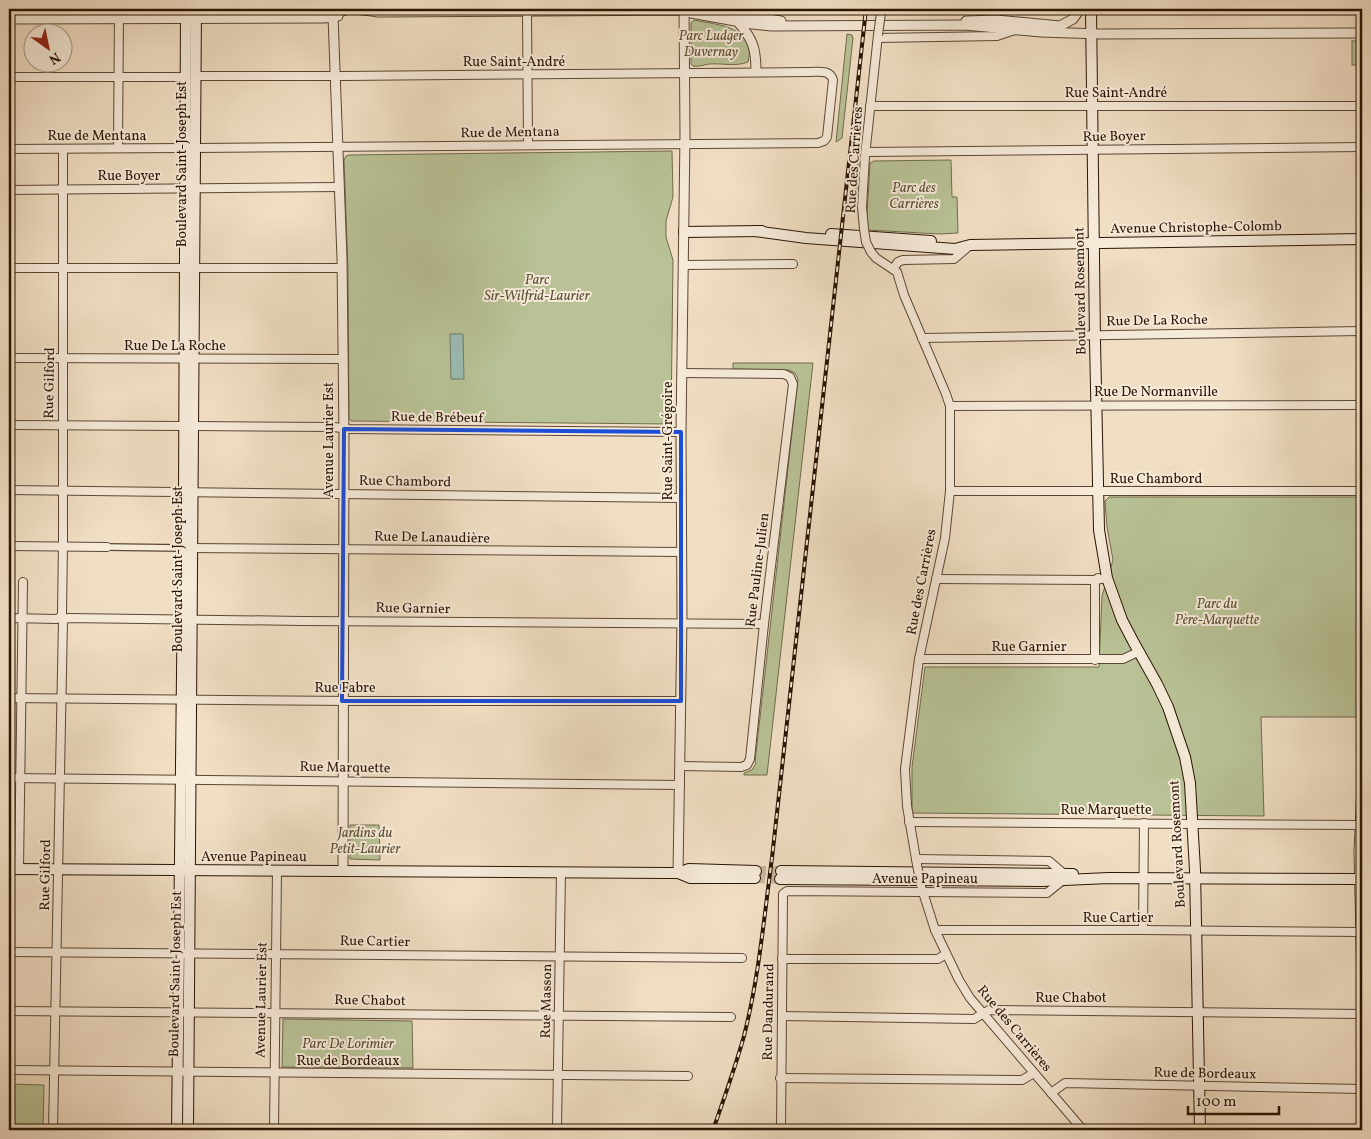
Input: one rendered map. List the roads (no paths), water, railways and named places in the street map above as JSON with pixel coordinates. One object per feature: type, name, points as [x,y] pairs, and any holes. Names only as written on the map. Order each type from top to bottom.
[{"type":"main road","name":"Boulevard Rosemont","points":[[1091,9],[1099,530],[1107,575],[1122,620],[1168,707],[1179,736],[1190,784],[1195,878],[1200,1130]]},
{"type":"main road","name":"Boulevard Saint-Joseph Est","points":[[177,1130],[183,1072],[184,1012],[191,14]]},
{"type":"main road","name":"Avenue Christophe-Colomb","points":[[684,232],[755,231],[875,244],[955,248],[1094,243],[1362,239]]},
{"type":"main road","name":"Avenue Papineau","points":[[14,869],[678,873],[690,878],[756,875]]},
{"type":"main road","name":"Avenue Papineau","points":[[781,875],[1361,879]]},
{"type":"main road","name":"Boulevard Saint-Joseph Est","points":[[183,1072],[188,1130]]},
{"type":"street","points":[[9,19],[119,14],[685,9],[691,13],[771,26],[965,25],[1016,30],[1092,33],[1362,33]]},
{"type":"street","name":"Rue Saint-Grégoire","points":[[678,873],[682,624],[681,432],[685,9]]},
{"type":"street","points":[[705,9],[722,10],[778,22],[982,19],[1042,25],[1063,25],[1073,19],[1080,9]]},
{"type":"street","points":[[750,9],[762,19]]},
{"type":"street","points":[[527,10],[528,145]]},
{"type":"street","name":"Rue des Carrières","points":[[881,11],[866,152],[862,207],[864,229],[867,245],[876,258],[893,269],[900,278],[904,295],[950,406],[950,491],[945,538],[919,658],[905,769],[907,806],[916,862],[935,930],[962,986],[983,1014],[1083,1130]]},
{"type":"street","name":"Avenue Laurier Est","points":[[332,13],[342,268],[344,429],[342,620],[343,870]]},
{"type":"street","points":[[118,148],[119,14]]},
{"type":"street","points":[[738,22],[754,44],[756,72]]},
{"type":"street","points":[[878,36],[997,36],[1016,30]]},
{"type":"street","name":"Rue Saint-André","points":[[9,77],[825,72],[831,75],[833,80],[827,135],[824,141]]},
{"type":"street","name":"Rue Saint-André","points":[[870,106],[1362,106]]},
{"type":"street","name":"Rue de Mentana","points":[[9,149],[338,148],[818,143],[824,141]]},
{"type":"street","name":"Rue Boyer","points":[[866,152],[1362,147]]},
{"type":"street","name":"Rue Gilford","points":[[54,1130],[62,619],[62,149]]},
{"type":"street","name":"Rue Boyer","points":[[9,190],[339,187]]},
{"type":"street","name":"Avenue Christophe-Colomb","points":[[893,269],[898,262],[903,260],[954,258],[970,246]]},
{"type":"street","points":[[684,265],[793,264]]},
{"type":"street","points":[[9,268],[342,268]]},
{"type":"street","name":"Rue De La Roche","points":[[922,338],[1362,331]]},
{"type":"street","name":"Rue De La Roche","points":[[9,358],[342,359]]},
{"type":"street","name":"Rue Pauline-Julien","points":[[680,766],[741,767],[747,765],[750,760],[764,624],[793,384],[790,377],[784,374],[682,373]]},
{"type":"street","name":"Rue De Normanville","points":[[950,406],[1362,404]]},
{"type":"street","name":"Rue de Brébeuf","points":[[9,425],[681,432]]},
{"type":"street","name":"Rue Chambord","points":[[9,490],[681,498]]},
{"type":"street","name":"Rue Chambord","points":[[950,491],[1362,491]]},
{"type":"street","points":[[9,546],[187,548]]},
{"type":"street","name":"Rue De Lanaudière","points":[[187,548],[682,552]]},
{"type":"street","points":[[936,579],[1095,580],[1107,575]]},
{"type":"street","points":[[1095,580],[1095,660]]},
{"type":"street","points":[[14,869],[21,778],[23,582]]},
{"type":"street","name":"Rue Garnier","points":[[9,618],[764,624]]},
{"type":"street","name":"Rue Garnier","points":[[919,658],[1095,660],[1123,659],[1138,652]]},
{"type":"street","name":"Rue Fabre","points":[[9,698],[342,701],[681,701]]},
{"type":"street","name":"Rue Marquette","points":[[9,778],[342,780],[680,786]]},
{"type":"street","points":[[1362,786],[1362,980]]},
{"type":"street","name":"Rue Marquette","points":[[909,822],[1361,825]]},
{"type":"street","points":[[1143,930],[1144,823]]},
{"type":"street","name":"Avenue Papineau","points":[[783,894],[787,891],[922,889],[1047,893],[1063,877],[1049,861],[916,862]]},
{"type":"street","name":"Avenue Laurier Est","points":[[274,1130],[277,870]]},
{"type":"street","name":"Rue Masson","points":[[557,1130],[561,872]]},
{"type":"street","name":"Rue Dandurand","points":[[781,1130],[783,894]]},
{"type":"street","name":"Rue Cartier","points":[[935,930],[1361,932]]},
{"type":"street","name":"Rue Cartier","points":[[9,952],[742,958]]},
{"type":"street","points":[[782,959],[938,959],[946,954]]},
{"type":"street","name":"Rue Chabot","points":[[9,1010],[731,1017]]},
{"type":"street","name":"Rue Chabot","points":[[782,1016],[974,1019],[989,1010],[1362,1014]]},
{"type":"street","name":"Rue de Bordeaux","points":[[9,1070],[274,1074],[688,1076]]},
{"type":"street","points":[[780,1078],[1022,1080],[1034,1073]]},
{"type":"street","name":"Rue de Bordeaux","points":[[1051,1093],[1065,1084],[1362,1089]]},
{"type":"water","points":[[450,334],[463,334],[464,379],[451,379]]},
{"type":"tunnel","points":[[756,871],[781,871]]},
{"type":"tunnel","points":[[755,878],[780,879]]},
{"type":"railway","points":[[713,1130],[744,1036],[754,992],[761,947],[866,9]]},
{"type":"park label","name":"Parc Ludger Duvernay","points":[[711,44]]},
{"type":"park label","name":"Parc des Carrières","points":[[914,196]]},
{"type":"park label","name":"Parc Sir-Wilfrid-Laurier","points":[[537,288]]},
{"type":"park label","name":"Parc du Père-Marquette","points":[[1217,612]]},
{"type":"park label","name":"Jardins du Petit-Laurier","points":[[365,842]]},
{"type":"park label","name":"Parc De Lorimier","points":[[348,1044]]}]
